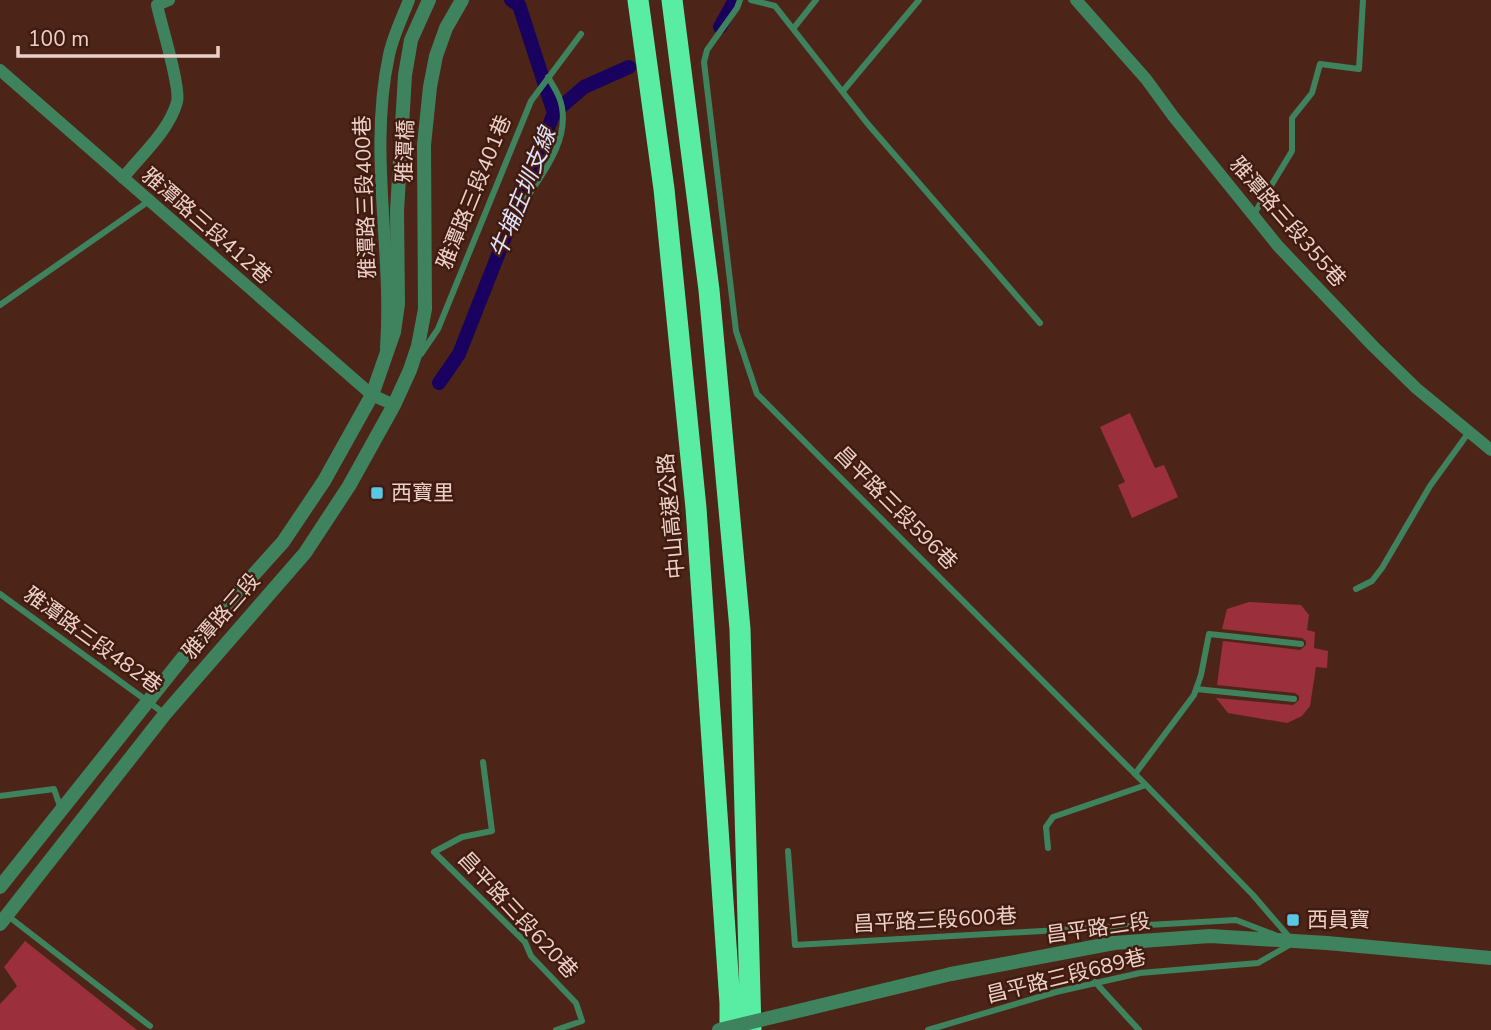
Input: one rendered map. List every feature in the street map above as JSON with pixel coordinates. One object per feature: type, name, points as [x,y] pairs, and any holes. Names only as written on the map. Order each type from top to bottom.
[{"type":"highway","name":"中山高速公路","points":[[638,0],[664,189],[741,1004]]},
{"type":"highway","name":"中山高速公路","points":[[672,0],[709,290],[740,629],[741,1004],[728,1030]]},
{"type":"highway","points":[[741,1004],[753,1030]]},
{"type":"street","points":[[122,178],[167,123],[177,100],[176,83],[157,5],[169,0]]},
{"type":"street","name":"雅潭路三段400巷","points":[[372,395],[385,351],[388,320],[380,199],[380,121],[389,53],[409,0]]},
{"type":"street","name":"雅潭橋","points":[[398,304],[397,211],[405,75],[411,40],[429,0]]},
{"type":"street","name":"雅潭橋","points":[[425,309],[424,145],[430,87],[436,56],[446,28],[461,0]]},
{"type":"street","name":"雅潭路三段355巷","points":[[1076,0],[1146,79],[1172,116],[1278,246],[1416,388],[1491,450]]},
{"type":"street","name":"雅潭路三段412巷","points":[[0,70],[372,395],[394,405]]},
{"type":"street","name":"雅潭路三段","points":[[0,887],[212,621],[283,542],[337,459],[372,395],[394,332],[398,304]]},
{"type":"street","name":"雅潭路三段","points":[[4,919],[165,714],[305,553],[349,486],[394,405],[410,370],[425,309]]},
{"type":"street","name":"昌平路三段","points":[[719,1030],[951,974],[1114,943],[1210,936],[1491,957]]},
{"type":"lane","name":"昌平路三段596巷","points":[[740,0],[707,50],[704,62],[736,331],[757,394],[1146,785],[1253,895],[1293,942]]},
{"type":"lane","points":[[751,0],[775,6],[875,133],[1040,323]]},
{"type":"lane","points":[[793,29],[816,0]]},
{"type":"lane","points":[[843,91],[919,0]]},
{"type":"lane","points":[[1254,214],[1293,151],[1292,118],[1312,93],[1320,64],[1359,69],[1363,0]]},
{"type":"lane","name":"雅潭路三段401巷","points":[[410,370],[438,329],[531,101],[581,34]]},
{"type":"lane","points":[[523,203],[548,167],[560,140],[560,98],[547,79]]},
{"type":"lane","points":[[0,305],[149,201]]},
{"type":"lane","points":[[1356,589],[1372,580],[1382,568],[1430,486],[1469,432]]},
{"type":"lane","name":"雅潭路三段482巷","points":[[0,594],[165,714]]},
{"type":"lane","points":[[0,603],[9,601]]},
{"type":"lane","points":[[1135,774],[1194,695],[1209,634],[1301,643]]},
{"type":"lane","points":[[1196,689],[1294,699]]},
{"type":"lane","name":"昌平路三段620巷","points":[[483,762],[492,831],[462,837],[434,852],[525,942],[531,956],[576,1003],[582,1021],[556,1030]]},
{"type":"lane","points":[[1048,848],[1046,827],[1053,817],[1146,785]]},
{"type":"lane","points":[[0,796],[54,789],[61,809]]},
{"type":"lane","name":"昌平路三段600巷","points":[[788,851],[795,945],[1236,920],[1293,942]]},
{"type":"lane","points":[[4,919],[150,1026]]},
{"type":"lane","name":"昌平路三段689巷","points":[[929,1030],[1095,982],[1140,973],[1258,963],[1293,942]]},
{"type":"lane","points":[[1095,982],[1139,1030]]},
{"type":"building","points":[[1130,413],[1155,468],[1164,465],[1178,497],[1132,518],[1118,485],[1125,482],[1100,427]]},
{"type":"building","points":[[1249,602],[1301,605],[1309,615],[1307,630],[1315,632],[1314,648],[1328,651],[1327,668],[1316,667],[1310,706],[1302,716],[1287,723],[1228,713],[1216,698],[1293,705],[1299,700],[1295,693],[1217,685],[1223,641],[1300,650],[1306,645],[1302,638],[1222,629],[1227,609]]},
{"type":"building","points":[[25,941],[137,1030],[0,1030],[0,1004],[17,986],[4,967]]},
{"type":"waterway","name":"牛埔庄圳支線","points":[[439,383],[459,354],[554,113],[519,5],[511,0]]},
{"type":"waterway","points":[[720,27],[735,0]]},
{"type":"waterway","points":[[554,113],[584,87],[629,67]]},
{"type":"place","name":"西寶里","points":[[377,493]]},
{"type":"place","name":"西員寶","points":[[1293,920]]}]
